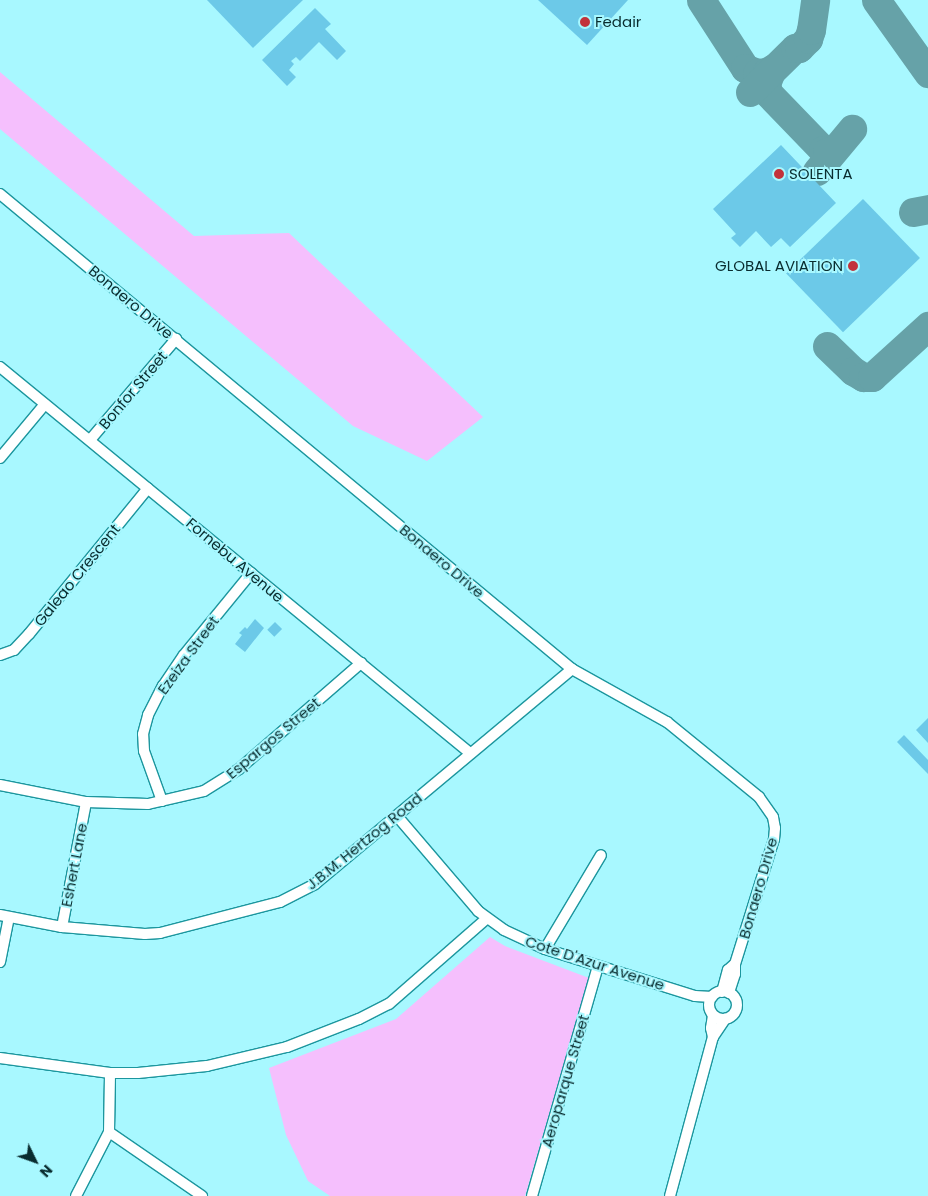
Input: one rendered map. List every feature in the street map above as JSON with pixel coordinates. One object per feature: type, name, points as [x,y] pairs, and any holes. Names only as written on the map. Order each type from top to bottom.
[{"type":"street","name":"Bonaero Drive","points":[[0,194],[572,669],[667,722],[744,782],[769,808],[775,828],[774,839],[735,964],[728,970],[725,992]]},
{"type":"street","name":"Bonfor Street","points":[[90,440],[176,339]]},
{"type":"street","name":"Fornebu Avenue","points":[[0,367],[470,753]]},
{"type":"street","points":[[0,458],[45,404]]},
{"type":"street","name":"Galeao Crescent","points":[[0,655],[14,650],[29,634],[148,488]]},
{"type":"street","name":"Ezeiza Street","points":[[162,802],[144,751],[143,734],[146,720],[163,686],[184,655],[251,573]]},
{"type":"street","name":"Espargos Street","points":[[0,785],[86,802],[148,804],[204,791],[226,779],[361,663]]},
{"type":"street","name":"J.B.M. Hertzog Road","points":[[5,916],[62,927],[118,933],[160,932],[280,902],[316,884],[572,669]]},
{"type":"street","name":"Eshert Lane","points":[[62,927],[86,802]]},
{"type":"street","name":"Cote D'Azur Avenue","points":[[397,816],[486,919],[545,949],[695,996],[701,1003],[711,1006],[725,1019]]},
{"type":"street","points":[[545,949],[602,856]]},
{"type":"street","points":[[0,962],[5,916]]},
{"type":"street","points":[[0,1058],[110,1073],[138,1073],[207,1066],[269,1052],[310,1039],[389,1004],[486,919]]},
{"type":"street","name":"Aeroparque Street","points":[[532,1196],[598,966]]},
{"type":"street","points":[[670,1196],[713,1037],[725,1019],[735,1011],[737,1004],[725,992],[711,1006],[713,1037]]},
{"type":"street","points":[[76,1196],[109,1132],[110,1073]]},
{"type":"street","points":[[109,1132],[202,1196]]},
{"type":"shaded area","points":[[0,72],[194,236],[289,233],[483,417],[427,461],[353,426],[0,129]]},
{"type":"shaded area","points":[[490,937],[505,946],[589,978],[525,1196],[330,1196],[308,1181],[286,1135],[269,1068],[396,1019]]},
{"type":"building","points":[[207,0],[303,0],[253,48]]},
{"type":"building","name":"Fedair","points":[[538,0],[628,0],[587,45]]},
{"type":"building","points":[[315,8],[331,24],[325,29],[346,51],[337,60],[319,42],[300,61],[296,57],[291,61],[294,64],[289,70],[296,77],[287,86],[262,60]]},
{"type":"building","name":"SOLENTA","points":[[781,145],[836,203],[790,247],[781,238],[771,247],[756,231],[740,247],[731,238],[736,234],[713,209]]},
{"type":"building","name":"GLOBAL AVIATION","points":[[863,199],[920,258],[843,332],[786,273]]},
{"type":"building","points":[[255,619],[264,628],[245,652],[235,644],[242,635],[239,633],[245,627],[247,629]]},
{"type":"building","points":[[275,622],[282,629],[274,637],[267,630]]},
{"type":"building","points":[[928,718],[928,743],[916,730]]},
{"type":"building","points":[[904,735],[928,760],[928,774],[897,742]]},
{"type":"taxiway","points":[[701,0],[745,68],[757,73],[767,72],[775,67]]},
{"type":"taxiway","points":[[750,92],[795,48],[799,48],[808,39],[815,0]]},
{"type":"taxiway","points":[[876,0],[928,73]]},
{"type":"taxiway","points":[[771,71],[766,84],[768,93],[823,150],[827,152],[833,150]]},
{"type":"taxiway","points":[[817,171],[852,129]]},
{"type":"taxiway","points":[[913,212],[928,209]]},
{"type":"taxiway","points":[[827,346],[853,371],[863,377],[872,377],[928,326]]},
{"type":"place","name":"Fedair","points":[[585,22]]},
{"type":"place","name":"SOLENTA","points":[[779,174]]},
{"type":"place","name":"GLOBAL AVIATION","points":[[853,266]]}]
